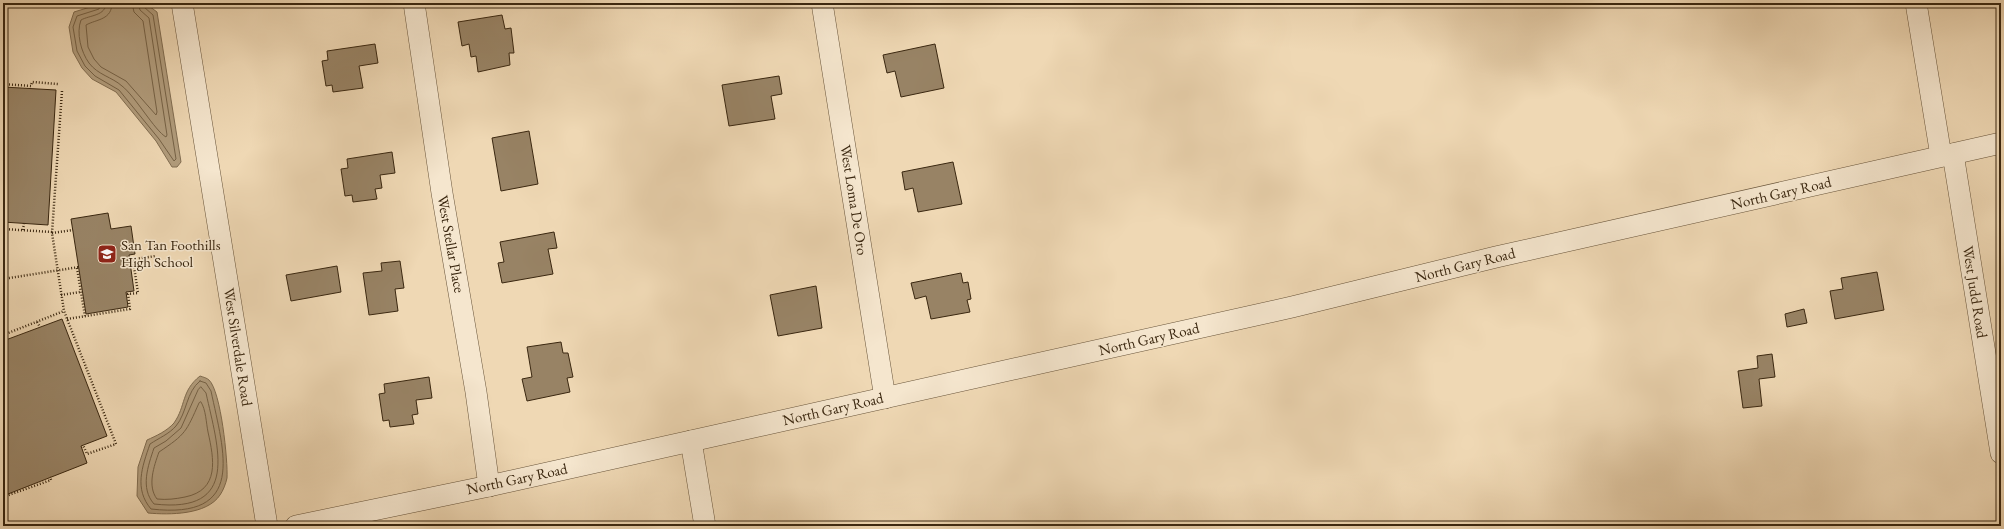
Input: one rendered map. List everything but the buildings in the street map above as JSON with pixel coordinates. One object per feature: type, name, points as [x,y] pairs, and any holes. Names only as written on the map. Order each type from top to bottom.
[{"type":"street","name":"West Silverdale Road","points":[[182,3],[267,526]]},
{"type":"street","name":"West Stellar Place","points":[[414,3],[442,192],[476,392],[489,486]]},
{"type":"street","name":"West Loma De Oro","points":[[822,3],[885,398]]},
{"type":"street","name":"West Judd Road","points":[[1916,3],[1947,155],[2001,453]]},
{"type":"street","name":"North Gary Road","points":[[296,526],[489,486],[1292,308],[1504,256],[2001,143]]},
{"type":"street","points":[[691,441],[705,526]]},
{"type":"path","points":[[3,84],[31,86],[32,82],[58,84]]},
{"type":"path","points":[[62,91],[52,232],[61,295],[64,311],[116,444],[87,454],[83,445]]},
{"type":"path","points":[[23,230],[24,224]]},
{"type":"path","points":[[3,229],[52,232],[73,230]]},
{"type":"path","points":[[193,250],[210,248]]},
{"type":"path","points":[[121,261],[156,256]]},
{"type":"path","points":[[67,319],[130,309],[128,294],[138,292],[132,260]]},
{"type":"path","points":[[3,280],[78,268],[84,316]]},
{"type":"path","points":[[61,295],[80,292]]},
{"type":"path","points":[[3,335],[64,311]]},
{"type":"path","points":[[37,322],[40,327]]},
{"type":"path","points":[[3,498],[10,494],[51,480],[50,477]]},
{"type":"water","points":[[145,3],[157,12],[181,162],[177,167],[172,167],[156,141],[116,92],[92,79],[82,68],[73,52],[69,27],[74,12],[100,4]]},
{"type":"water","points":[[200,376],[208,379],[213,387],[220,411],[225,442],[227,469],[227,478],[224,487],[214,502],[206,507],[187,512],[166,514],[148,513],[137,496],[138,467],[147,440],[165,431],[174,423],[178,417],[190,387]]},
{"type":"place","name":"San Tan Foothills High School","points":[[107,254]]}]
